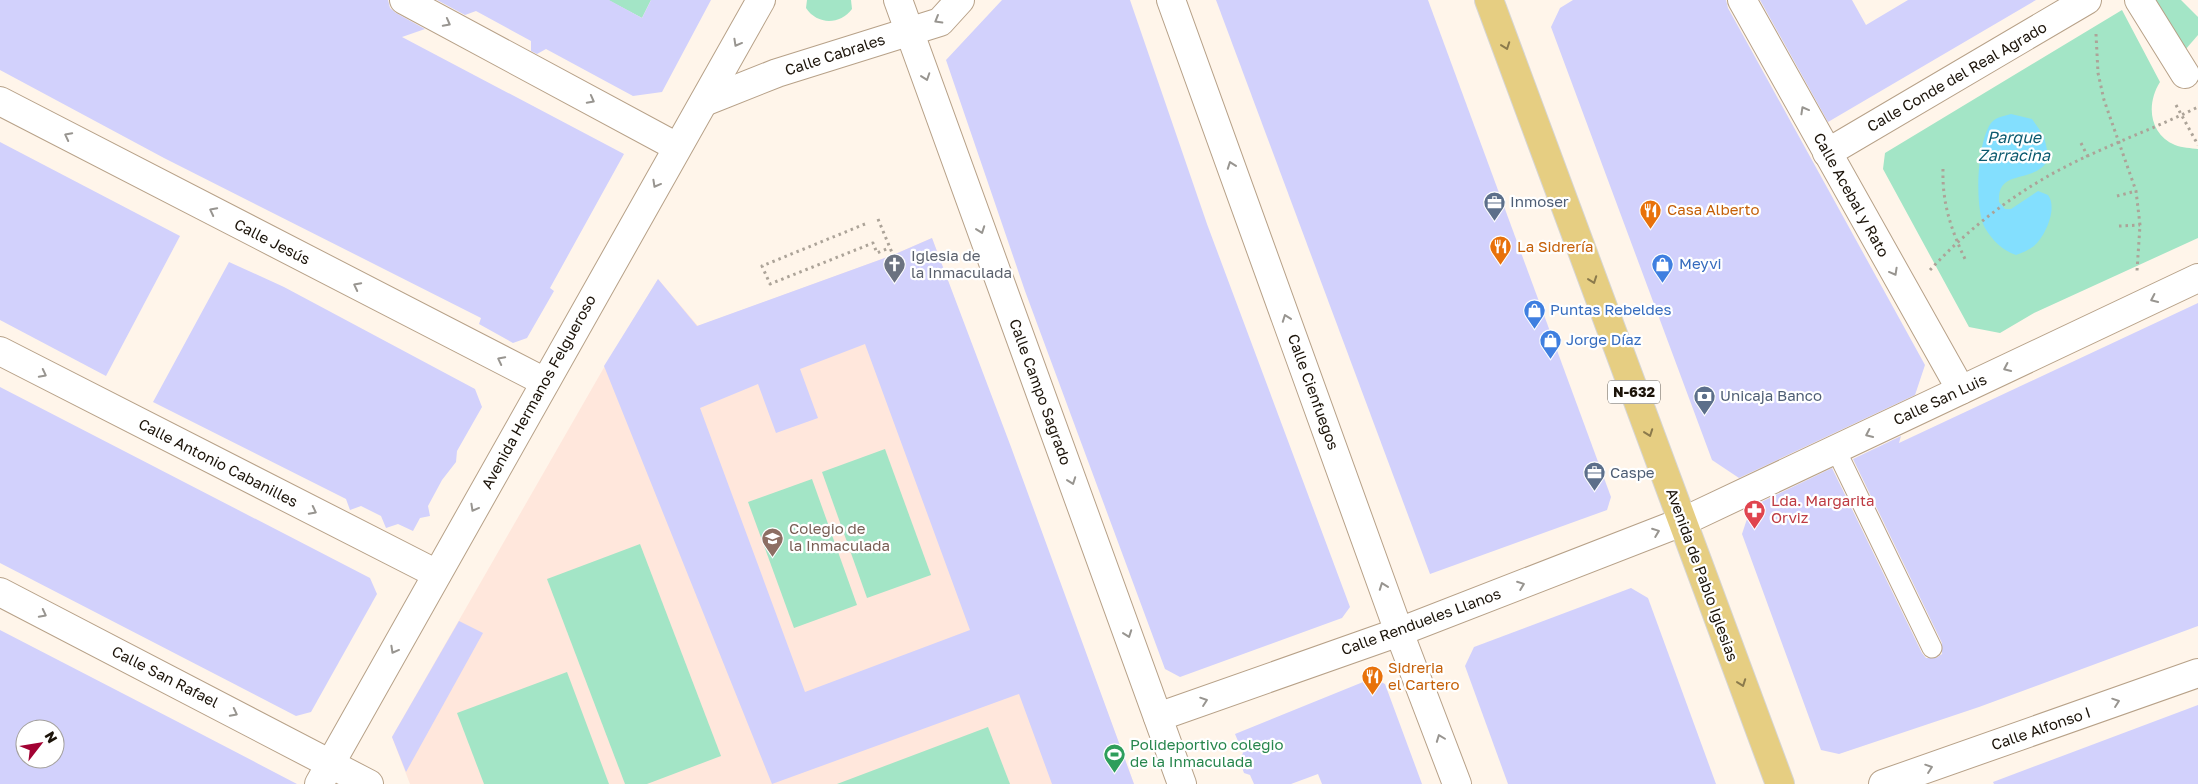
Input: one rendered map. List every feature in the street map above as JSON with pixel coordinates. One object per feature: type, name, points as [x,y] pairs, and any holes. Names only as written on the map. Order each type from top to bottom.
[{"type":"main road","name":"Avenida de Pablo Iglesias","points":[[1490,0],[1780,784]]},
{"type":"street","points":[[404,0],[677,147]]},
{"type":"street","name":"Avenida Hermanos Felgueroso","points":[[325,773],[761,0]]},
{"type":"street","name":"Calle Campo Sagrado","points":[[898,0],[1182,784]]},
{"type":"street","name":"Calle Cabrales","points":[[704,102],[777,73],[940,22],[960,0]]},
{"type":"street","name":"Calle Cienfuegos","points":[[1171,0],[1399,632],[1457,784]]},
{"type":"street","name":"Calle Acebal y Rato","points":[[1742,0],[1961,390]]},
{"type":"street","name":"Calle Conde del Real Agrado","points":[[1827,153],[2087,0]]},
{"type":"street","points":[[2139,0],[2184,74]]},
{"type":"street","name":"Calle Jesús","points":[[0,100],[545,382]]},
{"type":"street","name":"Calle San Luis","points":[[1682,522],[2198,278]]},
{"type":"street","name":"Calle Antonio Cabanilles","points":[[0,351],[437,574]]},
{"type":"street","name":"Calle Rendueles Llanos","points":[[1158,717],[1399,632],[1682,522]]},
{"type":"street","name":"Calle San Rafael","points":[[0,592],[325,773],[369,784]]},
{"type":"street","name":"Calle Alfonso I","points":[[1883,784],[2198,673]]},
{"type":"lane","points":[[1836,450],[1932,648]]},
{"type":"path","points":[[2095,26],[2098,74],[2104,100],[2136,191],[2140,225],[2136,276]]},
{"type":"path","points":[[1930,270],[1956,242],[2005,204],[2062,168],[2198,107]]},
{"type":"path","points":[[2081,144],[2088,157]]},
{"type":"path","points":[[1943,169],[1945,205],[1956,242],[1966,261]]},
{"type":"path","points":[[2116,196],[2136,191]]},
{"type":"path","points":[[878,219],[893,255]]},
{"type":"path","points":[[865,224],[762,266],[770,284],[873,243],[877,253],[889,248]]},
{"type":"path","points":[[2119,226],[2140,225]]},
{"type":"shaded area","name":"Colegio de la Inmaculada","points":[[932,238],[1134,784],[410,784],[392,737],[606,364],[658,279],[698,326],[893,255]]},
{"type":"green space","points":[[608,0],[651,0],[642,18]]},
{"type":"green space","points":[[807,0],[851,0],[852,9],[841,18],[829,21],[822,20],[816,18],[806,8]]},
{"type":"green space","points":[[2150,0],[2181,0],[2198,17],[2198,35],[2185,50]]},
{"type":"green space","points":[[2122,10],[2160,82],[2153,100],[2152,118],[2155,126],[2166,140],[2175,145],[2198,149],[2198,238],[2034,313],[2000,333],[1969,327],[1883,169],[1885,153]]},
{"type":"green space","points":[[885,449],[931,575],[867,598],[822,472]]},
{"type":"green space","points":[[812,479],[857,605],[794,628],[748,502]]},
{"type":"green space","points":[[640,544],[721,756],[647,784],[625,784],[547,579]]},
{"type":"green space","points":[[567,672],[609,784],[484,784],[457,713]]},
{"type":"green space","points":[[988,727],[1010,784],[837,784]]},
{"type":"water","name":"Parque Zarracina","points":[[2011,114],[2032,119],[2044,136],[2049,159],[2034,172],[2004,184],[2000,191],[1999,202],[2005,209],[2011,209],[2038,191],[2048,195],[2052,207],[2049,222],[2038,242],[2030,249],[2016,255],[1998,245],[1985,228],[1979,206],[1978,191],[1980,159],[1986,132],[1993,121]]},
{"type":"building","points":[[0,0],[388,0],[390,8],[396,13],[425,29],[402,37],[624,154],[550,288],[554,291],[527,338],[513,343],[479,324],[481,318],[164,158],[0,70]]},
{"type":"building","points":[[437,0],[609,0],[642,18],[651,0],[711,0],[662,92],[633,96],[546,49],[537,54],[531,51],[531,41],[476,11],[465,15]]},
{"type":"building","points":[[1002,0],[1130,0],[1207,224],[1350,607],[1342,618],[1180,677],[1165,669],[1025,291],[946,60]]},
{"type":"building","points":[[1216,0],[1428,0],[1611,497],[1607,510],[1430,574]]},
{"type":"building","points":[[1573,0],[1726,0],[1728,8],[1925,365],[1915,395],[1739,478],[1712,460],[1551,27],[1560,8]]},
{"type":"building","points":[[1760,0],[1852,0],[1866,25],[1908,0],[2036,0],[1828,122]]},
{"type":"building","points":[[0,142],[180,236],[106,376],[0,320]]},
{"type":"building","points":[[932,238],[1011,447],[1134,784],[1052,784],[1019,694],[772,784],[604,366],[658,279],[697,326],[893,255]],"holes":[[[865,344],[970,630],[805,692],[700,408],[758,384],[776,433],[818,418],[800,369]]]},
{"type":"building","points":[[229,262],[284,287],[475,389],[482,407],[457,451],[456,462],[442,480],[428,506],[430,516],[420,518],[413,531],[398,524],[386,528],[381,516],[361,506],[350,510],[346,499],[153,402]]},
{"type":"building","points":[[2198,303],[2198,626],[1979,707],[1839,754],[1821,750],[1742,534],[1751,507],[1832,468],[1922,653],[1926,658],[1936,658],[1942,654],[1942,643],[1853,459],[1901,436],[1899,443]]},
{"type":"building","points":[[0,387],[370,578],[377,594],[311,712],[296,716],[0,563]]},
{"type":"building","points":[[1631,588],[1648,598],[1716,784],[1508,784],[1465,666],[1474,647]]},
{"type":"building","points":[[459,621],[483,633],[406,772],[392,737]]},
{"type":"building","points":[[0,630],[297,784],[0,784]]},
{"type":"building","points":[[1373,678],[1385,684],[1422,784],[1322,784],[1318,774],[1291,784],[1254,784],[1250,775],[1244,773],[1239,759],[1243,753],[1235,734]]},
{"type":"building","points":[[2198,705],[2198,784],[1994,784],[1993,782]]},
{"type":"place","name":"Inmoser","points":[[1494,221]]},
{"type":"place","name":"Casa Alberto","points":[[1651,229]]},
{"type":"place","name":"La Sidrería","points":[[1501,266]]},
{"type":"place","name":"Meyvi","points":[[1663,283]]},
{"type":"place","name":"Iglesia de la Inmaculada","points":[[895,284]]},
{"type":"place","name":"Puntas Rebeldes","points":[[1534,329]]},
{"type":"place","name":"Jorge Díaz","points":[[1550,359]]},
{"type":"place","name":"Unicaja Banco","points":[[1704,415]]},
{"type":"place","name":"Caspe","points":[[1594,492]]},
{"type":"place","name":"Lda. Margarita Orviz","points":[[1755,529]]},
{"type":"place","name":"Colegio de la Inmaculada","points":[[773,557]]},
{"type":"place","name":"Sidreria el Cartero","points":[[1372,696]]},
{"type":"place","name":"Polideportivo colegio de la Inmaculada","points":[[1114,773]]}]
